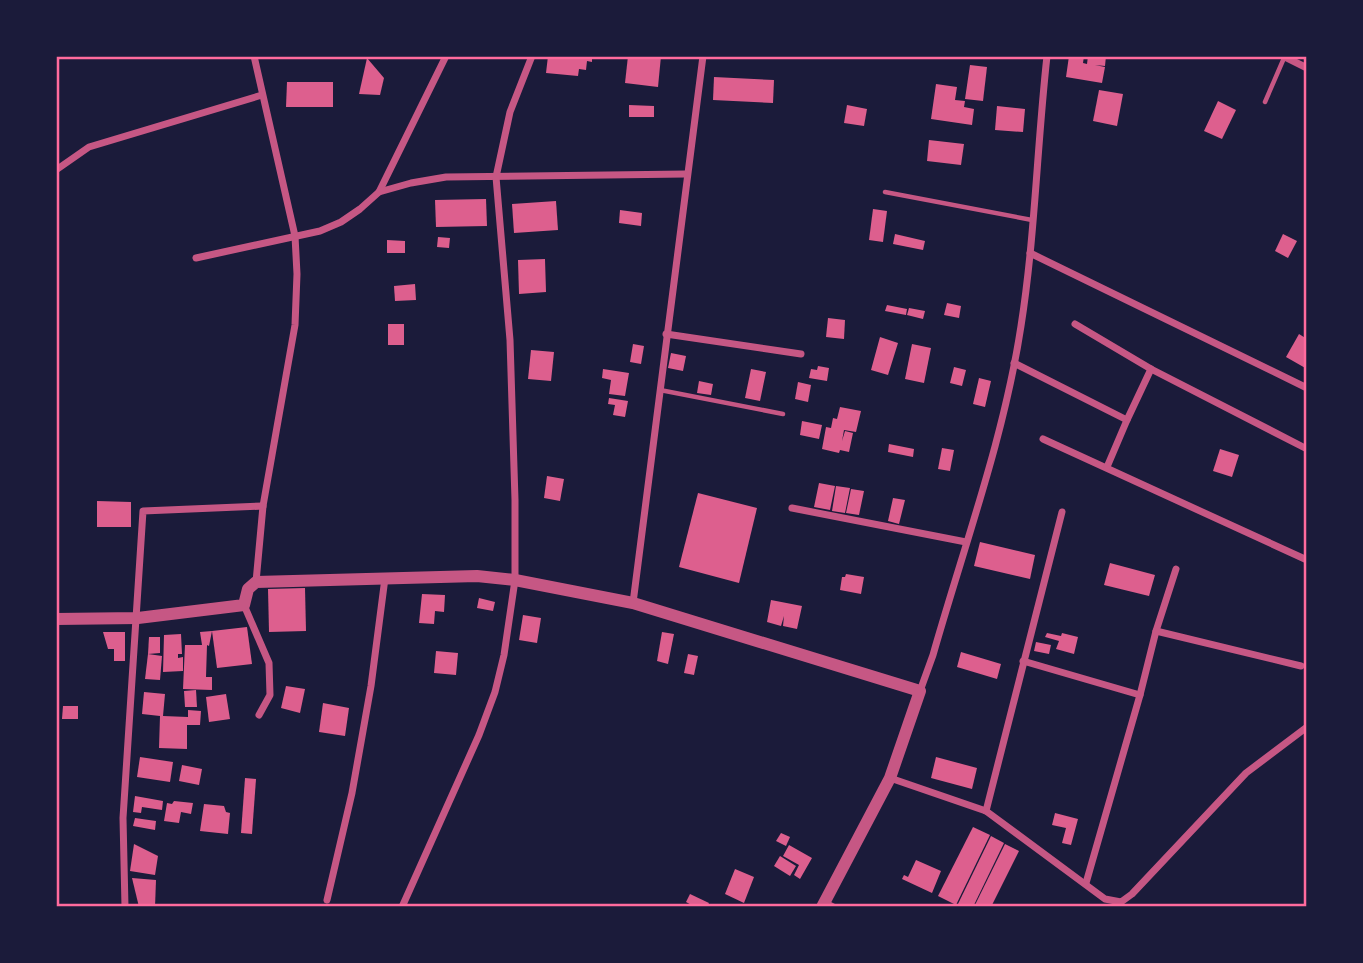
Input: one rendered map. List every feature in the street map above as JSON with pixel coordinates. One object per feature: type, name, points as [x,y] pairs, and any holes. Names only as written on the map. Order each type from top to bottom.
[{"type":"street","points":[[254,56],[295,236],[297,274],[295,325],[263,506],[256,582]]},
{"type":"street","points":[[196,258],[320,231],[341,222],[360,209],[379,191],[446,56]]},
{"type":"street","points":[[402,907],[479,735],[495,692],[515,580],[510,341],[496,177],[510,112],[532,56]]},
{"type":"street","points":[[633,603],[703,56]]},
{"type":"street","points":[[828,905],[890,778],[933,655],[1001,424],[1021,327],[1047,56]]},
{"type":"street","points":[[1284,56],[1307,68]]},
{"type":"street","points":[[56,170],[89,147],[262,95]]},
{"type":"street","points":[[379,191],[446,177],[686,174]]},
{"type":"street","points":[[1030,253],[1307,388]]},
{"type":"street","points":[[1075,324],[1151,369],[1307,449]]},
{"type":"street","points":[[666,334],[801,354]]},
{"type":"street","points":[[1014,363],[1127,420]]},
{"type":"street","points":[[1107,467],[1151,369]]},
{"type":"street","points":[[1044,439],[1307,559]]},
{"type":"street","points":[[125,907],[123,818],[143,511],[263,506]]},
{"type":"street","points":[[792,508],[966,542]]},
{"type":"street","points":[[986,811],[1062,512]]},
{"type":"street","points":[[1086,883],[1156,631],[1176,569]]},
{"type":"street","points":[[259,715],[270,695],[269,663],[244,604],[248,589],[256,582],[477,576],[515,580],[633,603],[920,691]]},
{"type":"street","points":[[327,900],[355,780],[372,686],[385,578]]},
{"type":"street","points":[[56,619],[138,618],[244,604]]},
{"type":"street","points":[[1156,631],[1301,666]]},
{"type":"street","points":[[1023,661],[1140,695]]},
{"type":"street","points":[[890,778],[986,811],[1086,883],[1105,900],[1121,902],[1132,894],[1246,773],[1307,727]]},
{"type":"lane","points":[[1265,102],[1284,56]]},
{"type":"lane","points":[[885,192],[1033,220]]},
{"type":"lane","points":[[659,389],[783,414]]},
{"type":"building","points":[[548,56],[592,56],[592,62],[587,61],[586,70],[579,69],[578,76],[546,73]]},
{"type":"building","points":[[628,56],[661,56],[658,87],[625,83]]},
{"type":"building","points":[[1069,56],[1084,56],[1083,63],[1087,64],[1088,56],[1106,56],[1105,66],[1095,65],[1105,67],[1102,83],[1066,77]]},
{"type":"building","points":[[367,58],[384,78],[380,95],[359,94]]},
{"type":"building","points":[[970,65],[987,67],[983,101],[965,99]]},
{"type":"building","points":[[714,77],[774,80],[773,103],[713,100]]},
{"type":"building","points":[[287,82],[333,82],[333,107],[286,107]]},
{"type":"building","points":[[936,84],[957,87],[955,100],[965,101],[964,107],[974,109],[972,125],[931,119]]},
{"type":"building","points":[[1099,90],[1123,94],[1117,126],[1093,121]]},
{"type":"building","points":[[1218,101],[1236,110],[1222,139],[1204,131]]},
{"type":"building","points":[[629,105],[654,106],[654,117],[629,117]]},
{"type":"building","points":[[847,105],[867,109],[864,126],[844,123]]},
{"type":"building","points":[[997,106],[1025,109],[1023,132],[995,130]]},
{"type":"building","points":[[929,140],[964,144],[961,165],[927,161]]},
{"type":"building","points":[[486,199],[487,226],[436,227],[435,200]]},
{"type":"building","points":[[556,201],[558,230],[514,233],[512,204]]},
{"type":"building","points":[[873,209],[887,211],[883,242],[869,240]]},
{"type":"building","points":[[620,210],[642,213],[641,226],[619,223]]},
{"type":"building","points":[[895,234],[925,241],[923,250],[893,244]]},
{"type":"building","points":[[1283,234],[1297,241],[1288,258],[1275,251]]},
{"type":"building","points":[[438,237],[450,238],[449,248],[437,247]]},
{"type":"building","points":[[387,240],[405,241],[405,253],[387,253]]},
{"type":"building","points":[[545,259],[546,292],[519,294],[518,260]]},
{"type":"building","points":[[415,284],[416,300],[395,301],[394,286]]},
{"type":"building","points":[[947,303],[961,306],[959,318],[944,315]]},
{"type":"building","points":[[887,305],[907,309],[906,315],[885,311]]},
{"type":"building","points":[[909,308],[925,311],[923,319],[907,315]]},
{"type":"building","points":[[828,318],[845,320],[844,339],[826,337]]},
{"type":"building","points":[[388,324],[404,324],[404,345],[388,345]]},
{"type":"building","points":[[1299,334],[1307,339],[1307,369],[1286,357]]},
{"type":"building","points":[[880,337],[898,343],[888,375],[871,370]]},
{"type":"building","points":[[633,344],[644,346],[641,364],[630,362]]},
{"type":"building","points":[[912,344],[931,348],[924,383],[905,379]]},
{"type":"building","points":[[531,350],[554,352],[551,381],[528,379]]},
{"type":"building","points":[[671,353],[686,356],[683,371],[668,368]]},
{"type":"building","points":[[818,366],[829,368],[827,381],[809,378],[811,369],[817,370]]},
{"type":"building","points":[[954,367],[966,370],[962,386],[950,383]]},
{"type":"building","points":[[603,369],[629,373],[625,396],[609,394],[611,380],[602,378]]},
{"type":"building","points":[[751,369],[766,372],[760,401],[745,398]]},
{"type":"building","points":[[979,378],[991,381],[985,407],[973,404]]},
{"type":"building","points":[[699,381],[713,384],[711,395],[697,393]]},
{"type":"building","points":[[798,382],[811,385],[808,402],[795,399]]},
{"type":"building","points":[[609,398],[628,401],[625,417],[613,415],[615,405],[608,404]]},
{"type":"building","points":[[840,407],[861,411],[856,432],[844,430],[842,441],[845,431],[853,433],[849,452],[840,450],[839,453],[822,449],[826,427],[831,428],[833,418],[837,419]]},
{"type":"building","points":[[802,421],[822,425],[819,439],[800,435]]},
{"type":"building","points":[[889,444],[914,449],[913,457],[888,452]]},
{"type":"building","points":[[942,448],[954,450],[950,471],[938,469]]},
{"type":"building","points":[[1220,449],[1239,455],[1232,477],[1213,471]]},
{"type":"building","points":[[547,476],[564,479],[560,501],[544,498]]},
{"type":"building","points":[[819,483],[835,486],[830,510],[814,507]]},
{"type":"building","points":[[836,486],[850,488],[845,513],[832,511]]},
{"type":"building","points":[[851,489],[864,491],[859,515],[846,513]]},
{"type":"building","points":[[698,493],[757,508],[739,583],[679,567]]},
{"type":"building","points":[[893,498],[905,500],[899,524],[888,521]]},
{"type":"building","points":[[97,501],[131,502],[131,527],[97,527]]},
{"type":"building","points":[[980,542],[1035,555],[1030,579],[974,566]]},
{"type":"building","points":[[1110,563],[1155,575],[1149,596],[1104,585]]},
{"type":"building","points":[[846,574],[864,577],[861,594],[840,590],[842,577]]},
{"type":"building","points":[[305,588],[306,631],[269,632],[268,589]]},
{"type":"building","points":[[422,594],[445,595],[444,612],[435,611],[434,624],[419,623]]},
{"type":"building","points":[[479,598],[495,602],[493,611],[477,608]]},
{"type":"building","points":[[771,600],[802,606],[797,629],[783,626],[784,616],[781,626],[767,622]]},
{"type":"building","points":[[523,615],[541,618],[537,643],[519,640]]},
{"type":"building","points":[[247,627],[252,664],[217,668],[212,631]]},
{"type":"building","points":[[212,631],[209,646],[207,645],[206,677],[212,677],[212,690],[183,689],[185,645],[202,645],[200,632]]},
{"type":"building","points":[[103,632],[125,632],[125,661],[114,661],[114,649],[108,649]]},
{"type":"building","points":[[662,632],[674,634],[668,664],[657,661]]},
{"type":"building","points":[[1047,633],[1078,637],[1074,654],[1056,649],[1059,641],[1045,637]]},
{"type":"building","points":[[181,634],[182,654],[178,654],[178,658],[183,657],[183,671],[163,672],[164,635]]},
{"type":"building","points":[[149,637],[160,637],[160,653],[148,654]]},
{"type":"building","points":[[1036,642],[1051,645],[1049,654],[1034,651]]},
{"type":"building","points":[[436,651],[458,653],[456,675],[434,673]]},
{"type":"building","points":[[961,652],[1001,664],[997,679],[957,667]]},
{"type":"building","points":[[148,654],[162,656],[160,680],[145,679]]},
{"type":"building","points":[[688,654],[698,656],[694,675],[684,673]]},
{"type":"building","points":[[286,686],[305,689],[300,713],[281,708]]},
{"type":"building","points":[[196,690],[197,707],[185,707],[184,691]]},
{"type":"building","points":[[144,692],[165,694],[163,716],[188,717],[188,710],[201,711],[200,725],[187,725],[187,749],[159,748],[160,716],[142,714]]},
{"type":"building","points":[[226,694],[230,719],[209,722],[206,697]]},
{"type":"building","points":[[323,703],[349,708],[345,736],[319,732]]},
{"type":"building","points":[[63,706],[78,706],[78,719],[62,719]]},
{"type":"building","points":[[140,757],[173,762],[170,782],[137,777]]},
{"type":"building","points":[[936,757],[977,768],[972,789],[931,778]]},
{"type":"building","points":[[182,765],[202,769],[199,785],[179,781]]},
{"type":"building","points":[[245,778],[256,779],[252,834],[241,833]]},
{"type":"building","points":[[135,796],[163,801],[162,810],[142,807],[141,813],[133,812]]},
{"type":"building","points":[[174,801],[193,803],[191,814],[181,812],[179,823],[164,821],[167,803],[172,804]]},
{"type":"building","points":[[204,804],[224,806],[226,812],[230,813],[228,834],[200,831]]},
{"type":"building","points":[[1055,813],[1078,819],[1071,845],[1062,843],[1066,828],[1052,825]]},
{"type":"building","points":[[135,818],[156,821],[155,830],[133,826]]},
{"type":"building","points":[[973,827],[990,835],[956,905],[938,896]]},
{"type":"building","points":[[781,833],[790,837],[786,846],[776,841]]},
{"type":"building","points":[[991,836],[1004,843],[973,907],[959,907],[957,906]]},
{"type":"building","points":[[134,844],[158,856],[155,875],[130,871]]},
{"type":"building","points":[[1005,844],[1019,851],[991,907],[974,907]]},
{"type":"building","points":[[789,845],[812,858],[800,879],[794,875],[799,865],[783,856]]},
{"type":"building","points":[[780,856],[796,866],[790,876],[774,866]]},
{"type":"building","points":[[916,860],[941,871],[932,893],[902,879],[904,875],[908,877]]},
{"type":"building","points":[[735,869],[754,877],[744,903],[725,894]]},
{"type":"building","points":[[132,878],[156,880],[155,907],[139,907]]},
{"type":"building","points":[[690,894],[709,903],[707,907],[695,907],[686,902]]}]
